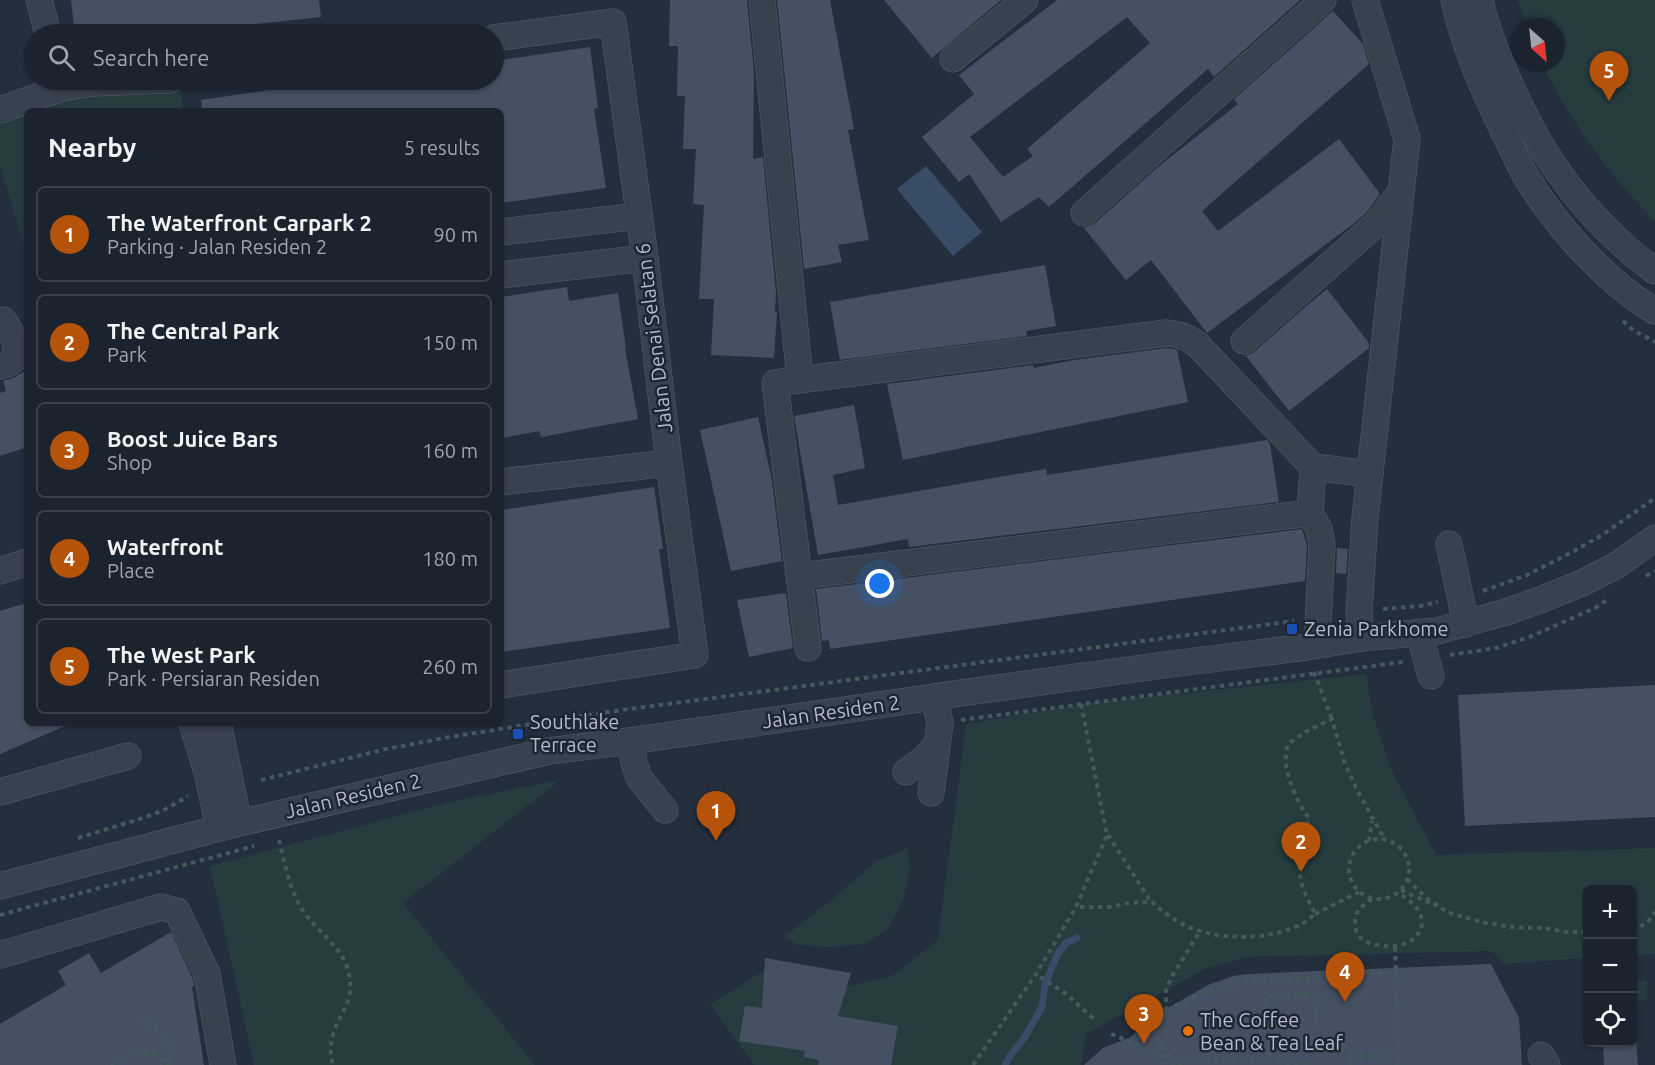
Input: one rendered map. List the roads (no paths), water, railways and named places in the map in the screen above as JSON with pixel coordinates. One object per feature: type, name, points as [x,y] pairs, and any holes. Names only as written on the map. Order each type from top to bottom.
[{"type":"street","points":[[39,0],[45,24]]},
{"type":"street","points":[[762,0],[800,379]]},
{"type":"street","points":[[953,59],[1025,0]]},
{"type":"street","points":[[1084,213],[1323,0]]},
{"type":"street","points":[[1361,638],[1359,612],[1361,572],[1370,474],[1407,139],[1365,0]]},
{"type":"street","points":[[1454,0],[1469,54],[1489,102],[1524,172],[1568,234],[1605,274],[1655,311]]},
{"type":"street","points":[[1480,0],[1515,99],[1549,160],[1562,180],[1598,222],[1624,247],[1655,271]]},
{"type":"street","name":"Jalan Denai Selatan 6","points":[[504,37],[613,22],[695,655],[504,685]]},
{"type":"street","points":[[0,110],[47,90]]},
{"type":"street","points":[[1244,341],[1376,224],[1401,191]]},
{"type":"street","points":[[504,232],[639,216]]},
{"type":"street","points":[[504,275],[645,258]]},
{"type":"street","points":[[0,321],[3,320],[11,330],[16,344],[16,357],[11,363],[0,366]]},
{"type":"street","points":[[808,648],[775,383],[1175,333],[1197,344],[1312,467],[1370,474]]},
{"type":"street","points":[[504,482],[669,463]]},
{"type":"street","points":[[1312,467],[1310,513],[1319,529],[1322,545],[1317,645]]},
{"type":"street","points":[[800,576],[1310,513]]},
{"type":"street","name":"Jalan Residen 2","points":[[0,886],[229,825],[549,751],[934,698],[975,690],[1361,638],[1437,631],[1540,600],[1582,583],[1617,565],[1655,538]]},
{"type":"street","points":[[1451,554],[1466,624]]},
{"type":"street","points":[[0,571],[24,563]]},
{"type":"street","points":[[1419,632],[1431,676]]},
{"type":"street","points":[[931,793],[940,723],[934,698]]},
{"type":"street","points":[[193,726],[207,772],[229,825]]},
{"type":"street","points":[[218,726],[229,825]]},
{"type":"street","points":[[630,741],[639,778],[664,810]]},
{"type":"street","points":[[906,772],[926,757],[938,744]]},
{"type":"street","points":[[0,792],[128,756]]},
{"type":"street","points":[[0,955],[161,907],[177,911],[207,974],[224,1065]]},
{"type":"water","points":[[926,166],[982,232],[953,256],[897,189]]},
{"type":"waterway","points":[[1005,1065],[1025,1037],[1042,1007],[1045,984],[1058,953],[1066,943],[1077,938]]},
{"type":"place","name":"The West Park","points":[[1609,101]]},
{"type":"place","name":"Zenia Parkhome","points":[[1292,629]]},
{"type":"place","name":"Southlake Terrace","points":[[518,734]]},
{"type":"place","name":"The Waterfront Carpark 2","points":[[716,841]]},
{"type":"place","name":"The Central Park","points":[[1301,872]]},
{"type":"place","name":"Waterfront","points":[[1345,1002]]},
{"type":"place","name":"The Coffee Bean & Tea Leaf","points":[[1188,1031]]},
{"type":"place","name":"Boost Juice Bars","points":[[1144,1044]]}]
